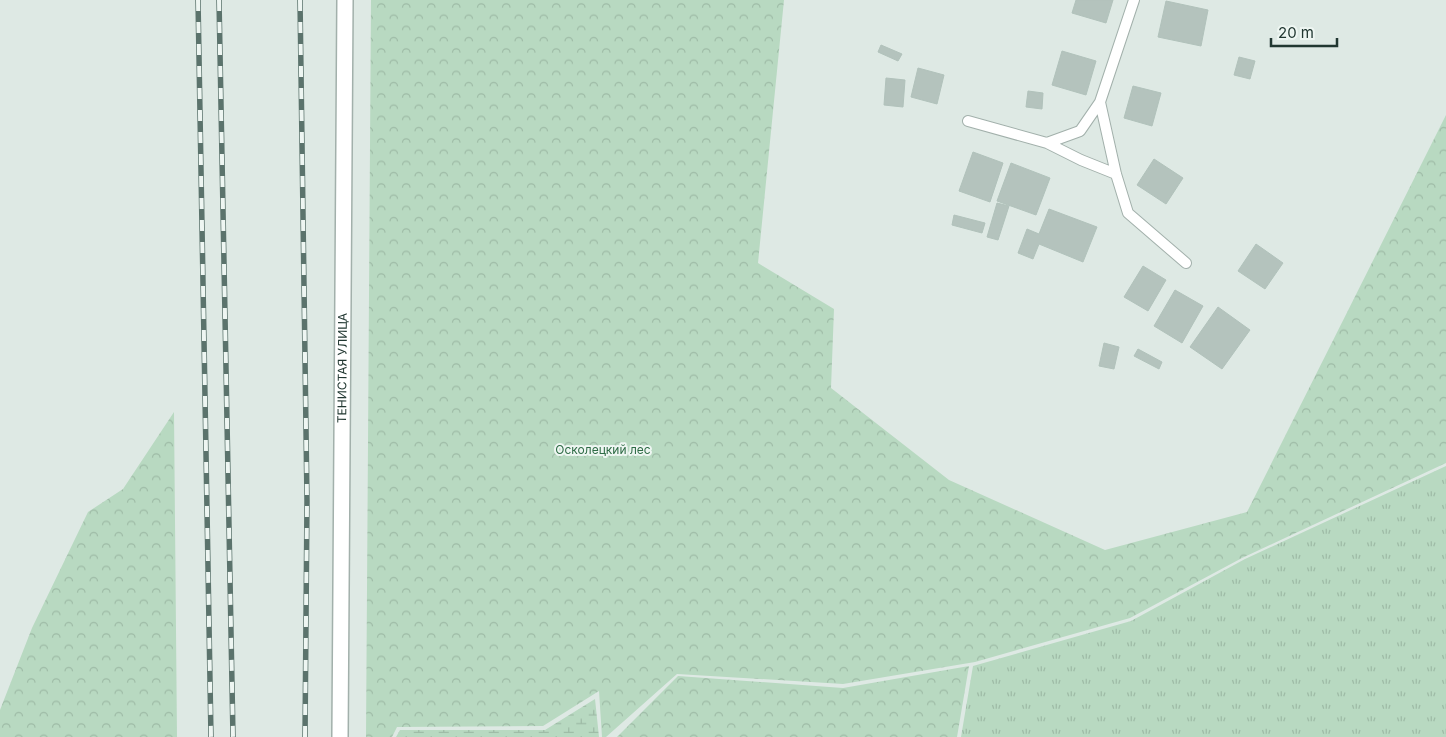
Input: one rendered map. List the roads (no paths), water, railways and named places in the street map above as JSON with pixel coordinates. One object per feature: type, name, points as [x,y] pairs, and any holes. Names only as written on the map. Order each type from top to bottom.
[{"type":"street","name":"ТЕНИСТАЯ УЛИЦА","points":[[340,737],[345,0]]},
{"type":"lane","points":[[1047,143],[1080,130],[1100,102],[1134,0]]},
{"type":"lane","points":[[1100,102],[1116,174],[1128,213],[1186,263]]},
{"type":"lane","points":[[968,122],[1047,143],[1081,160],[1116,174]]},
{"type":"railway","points":[[198,0],[211,737]]},
{"type":"railway","points":[[219,0],[233,737]]},
{"type":"railway","points":[[300,0],[307,501],[305,737]]},
{"type":"park label","name":"Осколецкий лес","points":[[603,450]]}]
